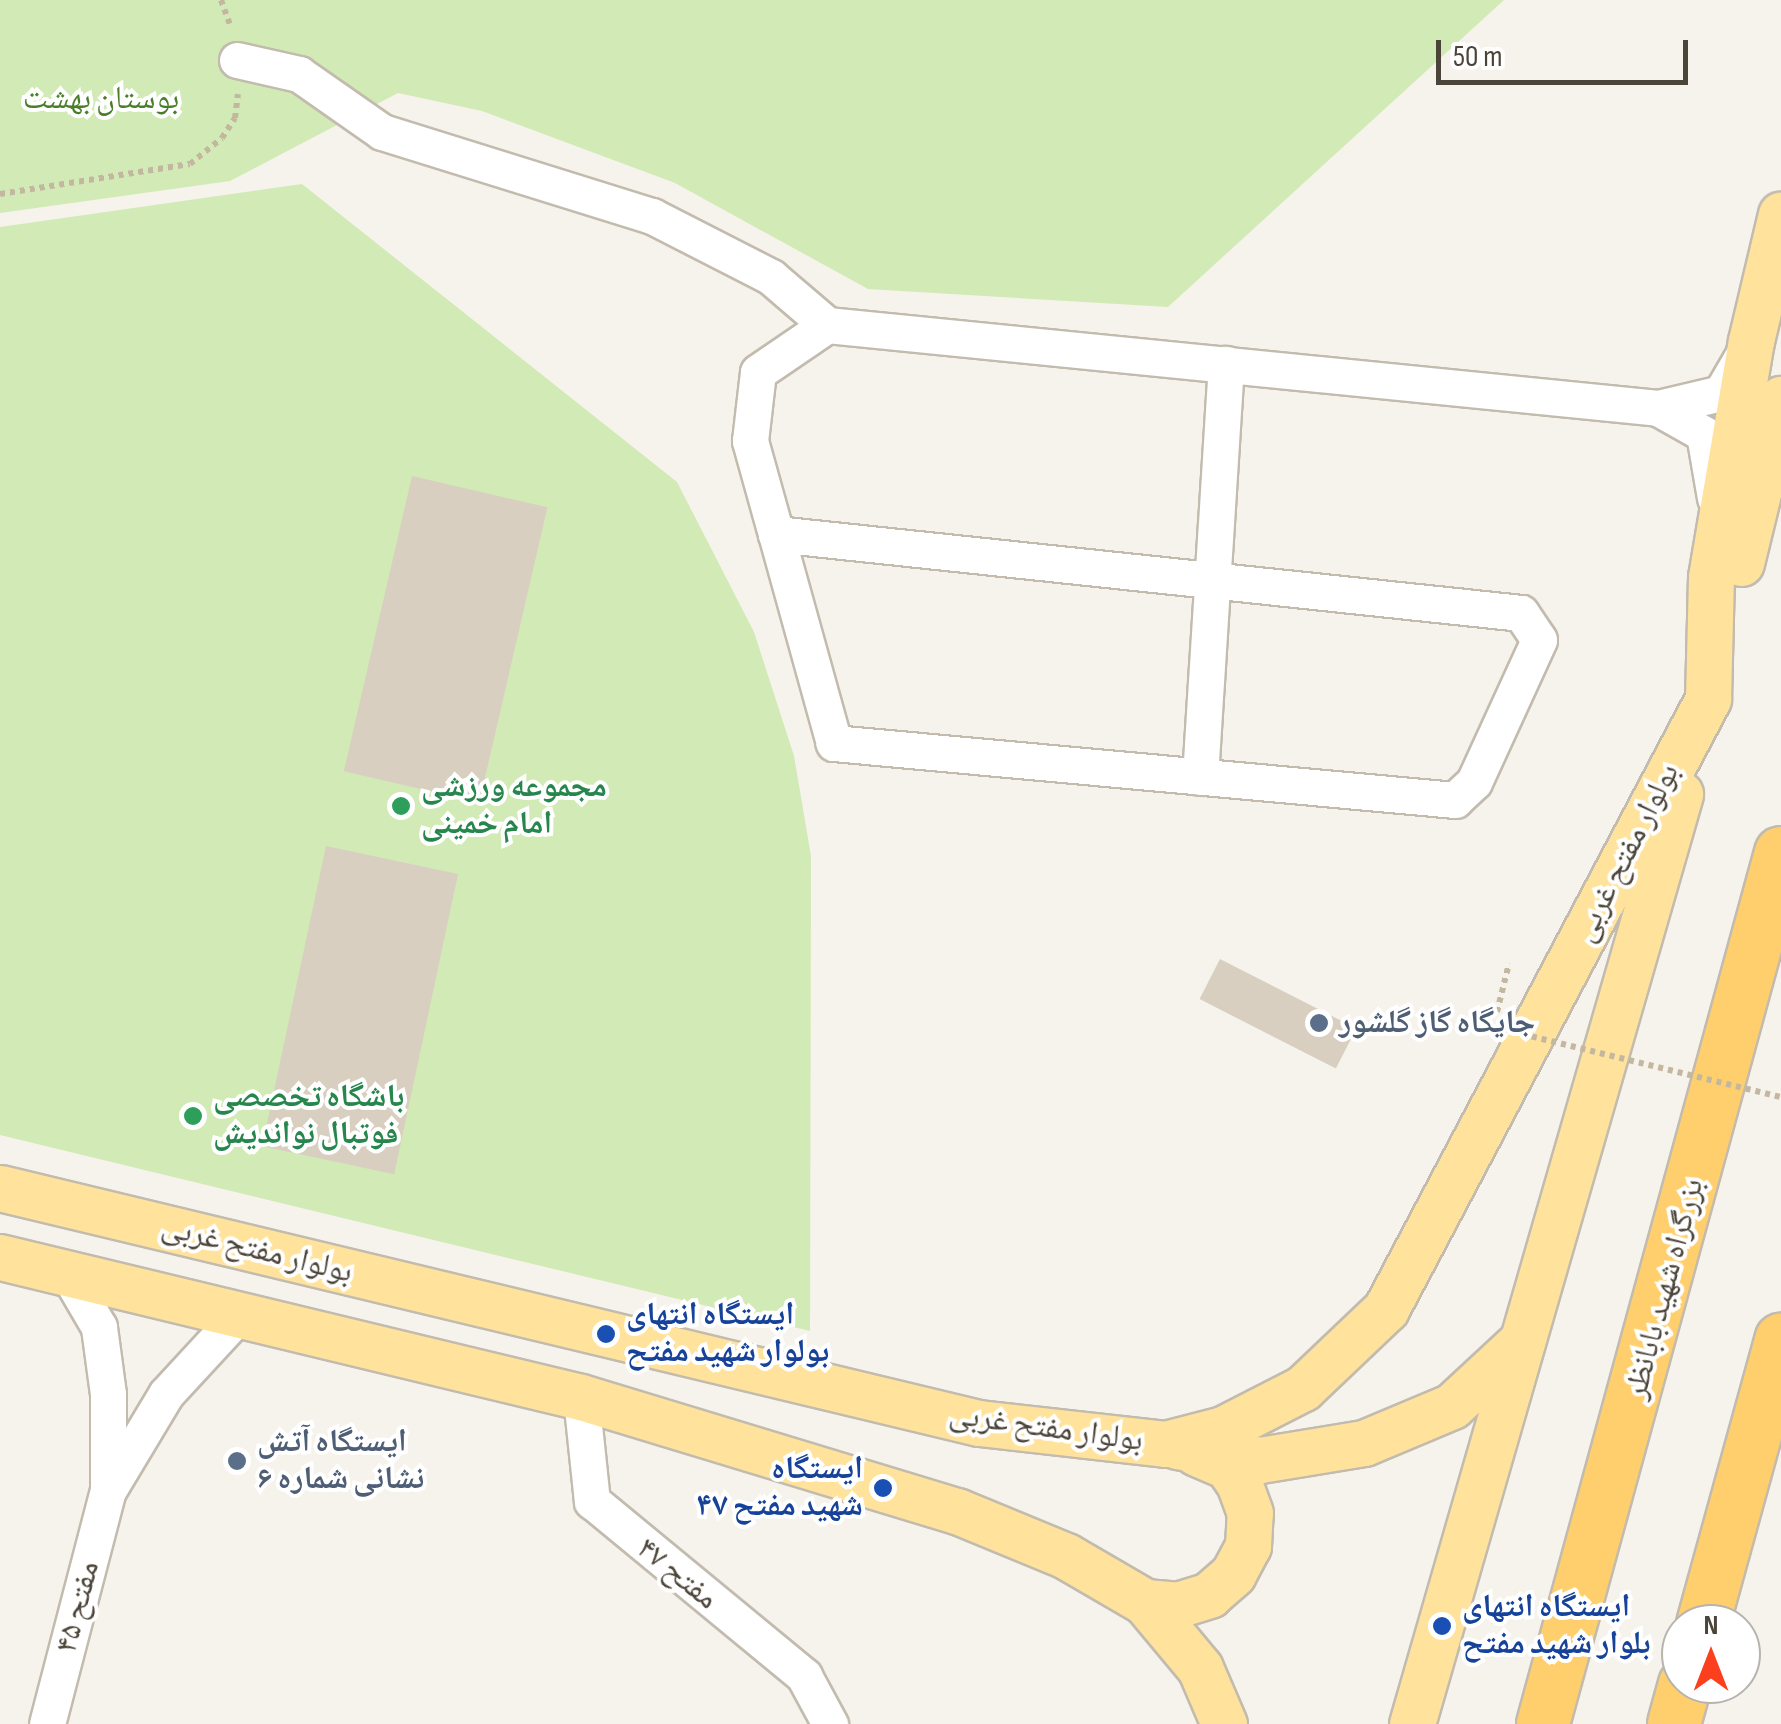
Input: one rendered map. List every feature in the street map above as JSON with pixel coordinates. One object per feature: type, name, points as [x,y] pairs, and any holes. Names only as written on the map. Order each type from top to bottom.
[{"type":"highway","name":"بزرگراه شهید بابانظر","points":[[1542,1724],[1781,852]]},
{"type":"highway","points":[[1708,1604],[1781,1340]]},
{"type":"main road","points":[[1708,699],[1711,577],[1751,341],[1781,214]]},
{"type":"main road","points":[[1412,1724],[1708,699],[1781,400]]},
{"type":"main road","name":"بولوار مفتح غربی","points":[[0,1188],[979,1423],[1166,1444],[1223,1429],[1303,1388],[1386,1309],[1708,699]]},
{"type":"main road","name":"بولوار مفتح غربی","points":[[0,1258],[580,1397],[957,1511],[1066,1556],[1145,1602],[1200,1668],[1224,1724]]},
{"type":"main road","points":[[1166,1444],[1260,1460],[1364,1443],[1452,1406],[1525,1338]]},
{"type":"main road","points":[[1145,1602],[1177,1605],[1208,1596],[1233,1574],[1248,1546],[1250,1513],[1227,1466],[1166,1444]]},
{"type":"street","points":[[236,60],[299,74],[382,132],[652,216],[771,277],[827,325],[1658,408],[1721,392],[1751,341]]},
{"type":"street","points":[[776,534],[1521,613],[1540,640],[1474,782],[1455,800],[834,743],[750,441],[758,372],[827,325]]},
{"type":"street","points":[[1200,776],[1226,364]]},
{"type":"street","points":[[1658,408],[1704,434],[1716,484],[1711,577]]},
{"type":"street","points":[[68,1274],[99,1327],[108,1394],[108,1490]]},
{"type":"street","points":[[108,1490],[166,1394],[238,1316]]},
{"type":"street","name":"مفتح ۴۷","points":[[580,1397],[592,1501],[804,1676],[830,1724]]},
{"type":"street","name":"مفتح ۴۵","points":[[47,1724],[108,1490]]},
{"type":"path","points":[[0,194],[190,164],[235,118],[236,60],[221,0]]},
{"type":"path","points":[[1508,964],[1493,1028],[1781,1097]]},
{"type":"green space","name":"بوستان بهشت","points":[[0,0],[1504,0],[1168,307],[868,289],[675,183],[482,111],[398,93],[230,181],[0,213]]},
{"type":"green space","name":"مجموعه ورزشی امام خمینی","points":[[302,184],[677,482],[754,632],[794,756],[811,856],[810,1331],[0,1135],[0,227]]},
{"type":"building","points":[[412,476],[547,507],[479,803],[344,771]]},
{"type":"building","points":[[326,846],[458,874],[394,1174],[262,1146]]},
{"type":"building","points":[[1220,959],[1356,1028],[1336,1069],[1200,999]]},
{"type":"place","name":"مجموعه ورزشی امام خمینی","points":[[401,806]]},
{"type":"place","name":"جایگاه گاز گلشور","points":[[1319,1023]]},
{"type":"place","name":"باشگاه تخصصی فوتبال نواندیش","points":[[193,1116]]},
{"type":"place","name":"ایستگاه انتهای بولوار شهید مفتح","points":[[606,1334]]},
{"type":"place","name":"ایستگاه آتش نشانی شماره ۶","points":[[237,1461]]},
{"type":"place","name":"ایستگاه شهید مفتح ۴۷","points":[[883,1488]]},
{"type":"place","name":"ایستگاه انتهای بلوار شهید مفتح","points":[[1442,1626]]}]
